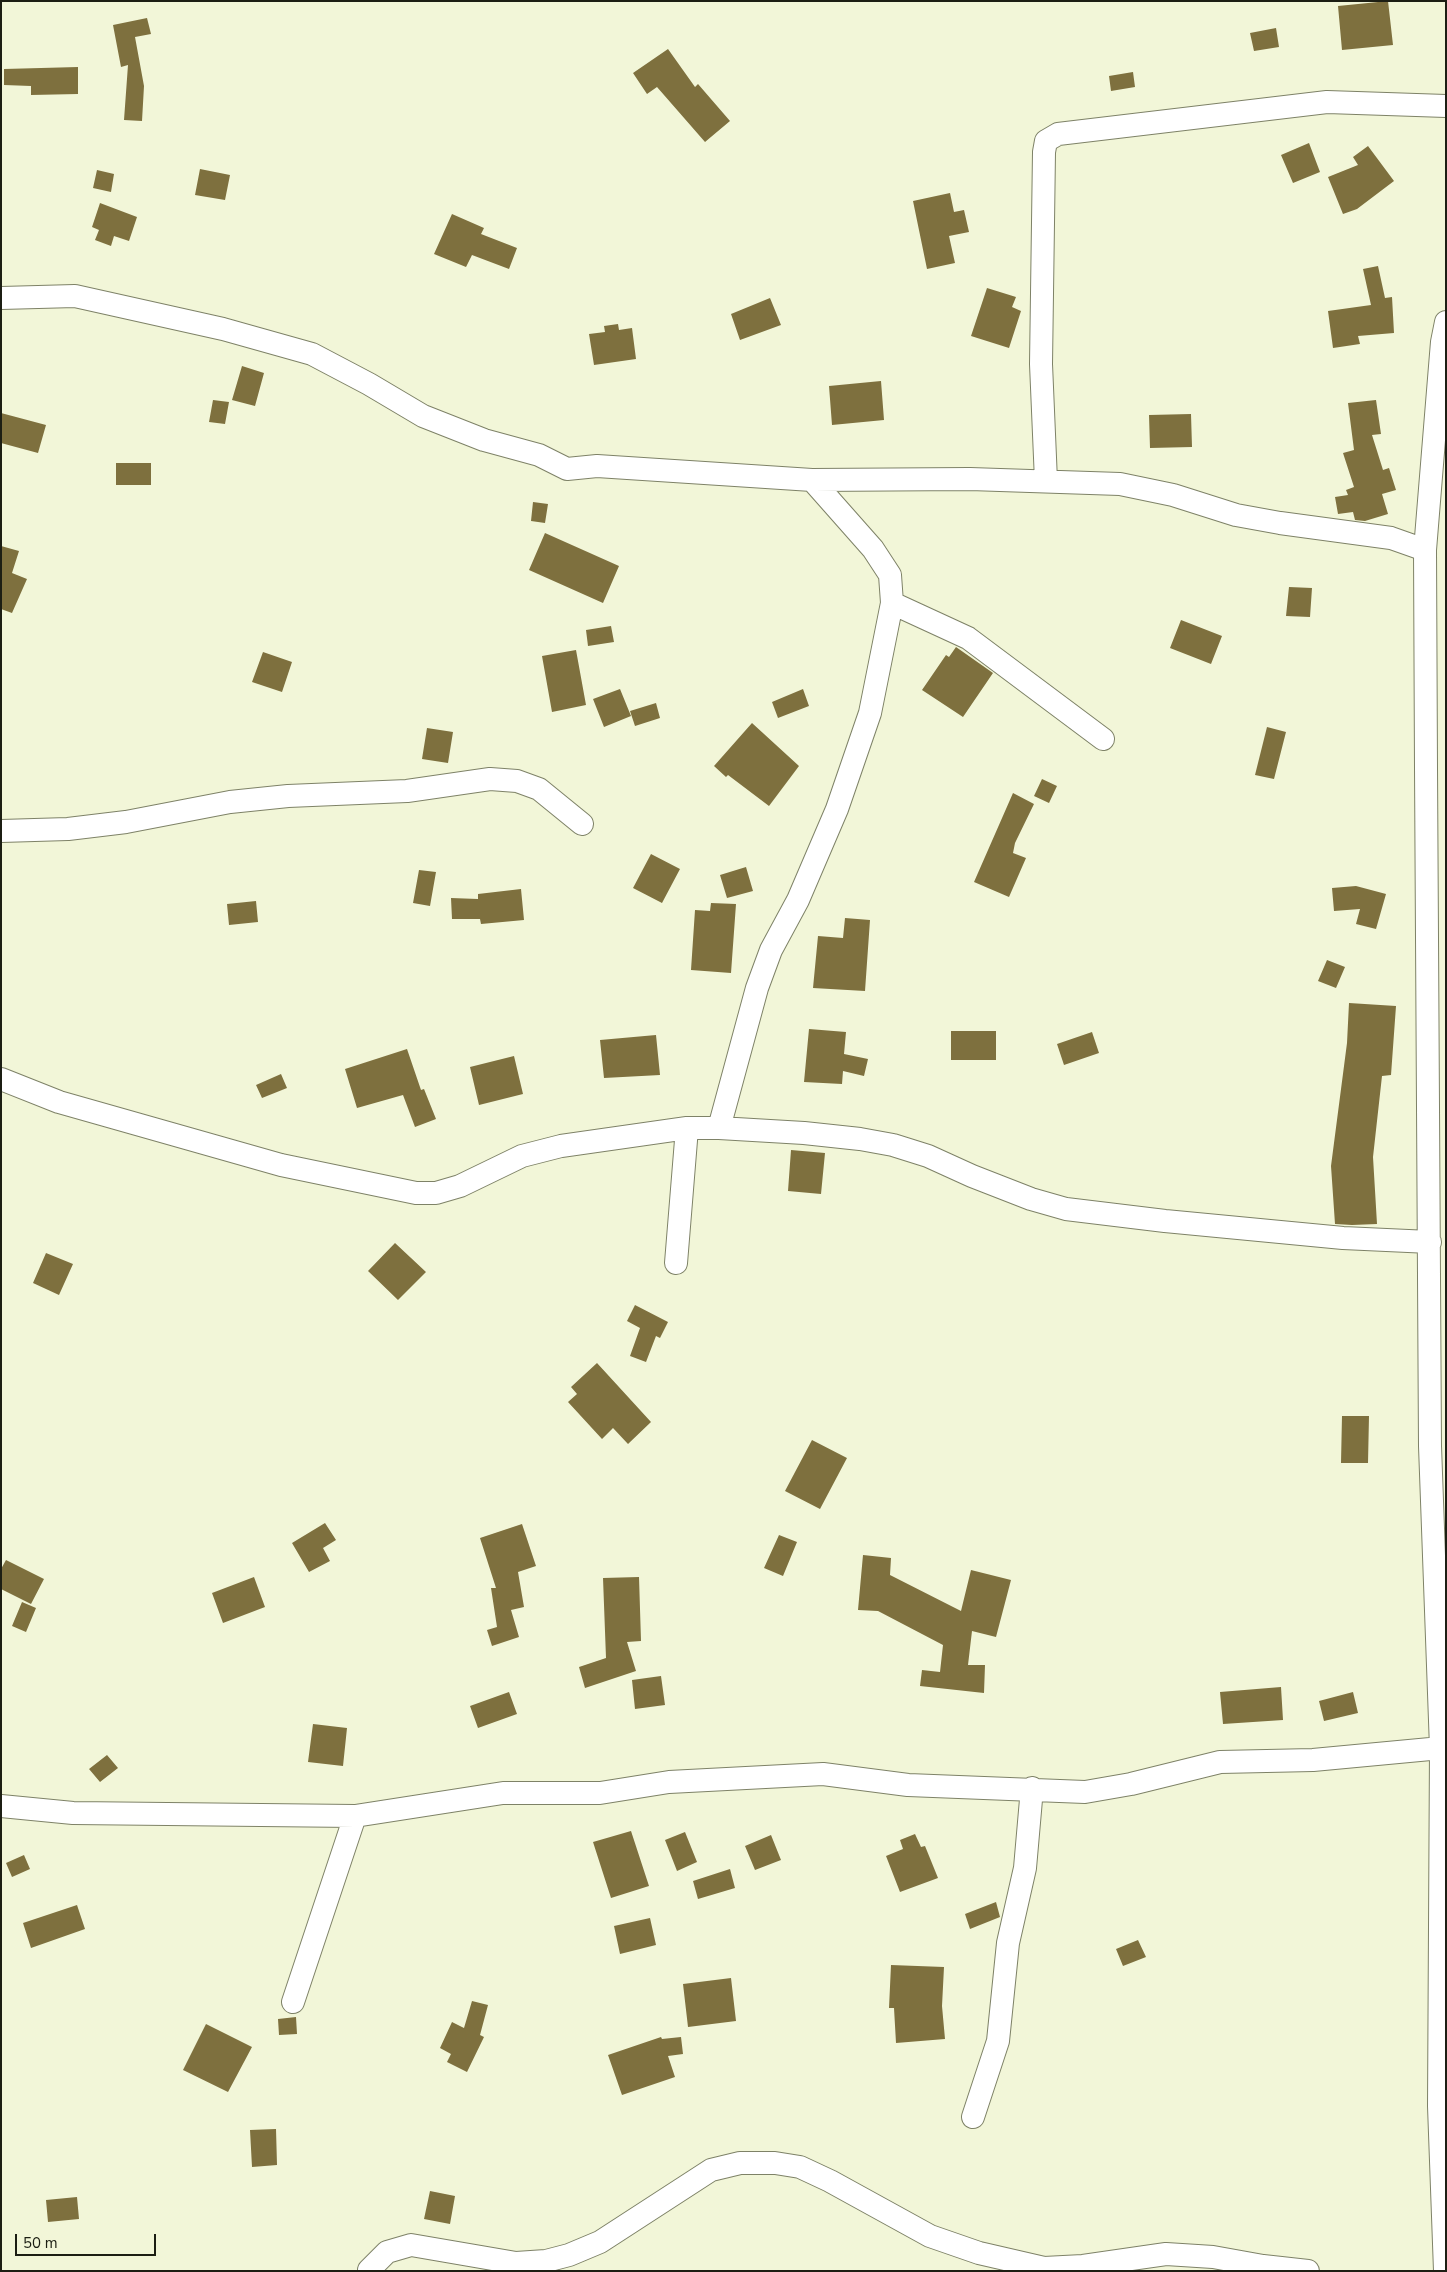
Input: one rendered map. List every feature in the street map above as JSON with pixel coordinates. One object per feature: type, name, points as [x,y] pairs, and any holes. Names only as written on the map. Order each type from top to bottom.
[{"type":"street","points":[[1046,481],[1041,364],[1044,152],[1046,141],[1058,134],[1327,102],[1446,106]]},
{"type":"street","points":[[1,298],[74,296],[223,329],[312,354],[423,416],[484,440],[539,456],[567,469],[597,466],[812,480],[1046,481],[1120,484],[1173,495],[1236,516],[1280,524],[1391,538],[1426,550]]},
{"type":"street","points":[[1445,2271],[1438,2106],[1441,1748],[1430,1446],[1426,550],[1442,342],[1446,322]]},
{"type":"street","points":[[719,1128],[757,988],[771,950],[798,900],[837,809],[870,713],[892,603],[890,575],[878,556],[812,480]]},
{"type":"street","points":[[892,603],[968,638],[1103,739]]},
{"type":"street","points":[[1,831],[68,829],[126,822],[230,802],[288,796],[407,791],[490,778],[517,781],[539,789],[582,824]]},
{"type":"street","points":[[1,1079],[20,1088],[77,1107],[281,1165],[416,1193],[436,1193],[460,1186],[522,1156],[561,1146],[687,1128],[719,1128],[804,1133],[860,1139],[893,1145],[928,1156],[972,1176],[1031,1199],[1066,1209],[1156,1220],[1343,1238],[1430,1242]]},
{"type":"street","points":[[676,1262],[687,1128]]},
{"type":"street","points":[[1,1806],[73,1813],[355,1816],[503,1793],[600,1793],[669,1782],[823,1774],[908,1785],[1032,1788],[1085,1792],[1131,1784],[1220,1762],[1313,1760],[1441,1748]]},
{"type":"street","points":[[973,2116],[998,2041],[1008,1943],[1025,1868],[1032,1788]]},
{"type":"street","points":[[293,2002],[355,1816]]},
{"type":"street","points":[[369,2270],[387,2252],[411,2245],[516,2263],[546,2261],[569,2255],[600,2242],[711,2170],[740,2163],[775,2163],[800,2167],[830,2181],[930,2236],[979,2253],[1044,2268],[1083,2266],[1166,2254],[1213,2257],[1263,2266],[1308,2271]]},
{"type":"building","points":[[1388,1],[1393,45],[1342,50],[1338,6]]},
{"type":"building","points":[[147,18],[151,34],[135,37],[144,86],[142,121],[124,120],[128,65],[121,67],[113,25]]},
{"type":"building","points":[[1276,28],[1279,47],[1254,51],[1250,33]]},
{"type":"building","points":[[668,49],[695,87],[698,84],[730,121],[705,142],[657,87],[647,94],[633,73]]},
{"type":"building","points":[[78,67],[78,94],[31,95],[31,86],[4,85],[4,69]]},
{"type":"building","points":[[1133,72],[1135,87],[1111,91],[1109,76]]},
{"type":"building","points":[[1309,143],[1320,172],[1293,183],[1281,155]]},
{"type":"building","points":[[1368,146],[1394,181],[1357,209],[1343,214],[1328,177],[1358,165],[1353,157]]},
{"type":"building","points":[[200,169],[230,175],[225,200],[195,195]]},
{"type":"building","points":[[97,170],[114,174],[111,192],[93,188]]},
{"type":"building","points":[[950,193],[954,212],[964,210],[969,232],[949,236],[955,263],[927,269],[913,201]]},
{"type":"building","points":[[100,203],[137,217],[129,241],[114,236],[111,246],[95,240],[99,230],[92,227]]},
{"type":"building","points":[[452,214],[484,228],[481,234],[517,248],[509,269],[472,255],[466,267],[434,254]]},
{"type":"building","points":[[1378,266],[1385,298],[1392,297],[1394,333],[1358,336],[1360,344],[1333,348],[1328,311],[1371,305],[1363,269]]},
{"type":"building","points":[[987,288],[1016,297],[1012,307],[1021,311],[1009,348],[971,336]]},
{"type":"building","points":[[770,298],[781,325],[740,340],[731,314]]},
{"type":"building","points":[[618,324],[619,330],[632,328],[636,359],[594,365],[589,334],[605,332],[604,326]]},
{"type":"building","points":[[242,366],[264,373],[255,406],[232,400]]},
{"type":"building","points":[[881,381],[884,420],[832,425],[829,386]]},
{"type":"building","points":[[213,400],[229,402],[225,424],[209,422]]},
{"type":"building","points":[[1376,400],[1381,434],[1372,435],[1383,470],[1389,468],[1396,490],[1382,494],[1388,514],[1365,521],[1355,520],[1353,512],[1338,514],[1335,497],[1348,495],[1346,490],[1354,487],[1343,453],[1354,450],[1348,403]]},
{"type":"building","points":[[1,413],[46,425],[38,453],[1,443]]},
{"type":"building","points":[[1191,414],[1192,447],[1150,448],[1149,415]]},
{"type":"building","points":[[116,463],[151,463],[151,485],[116,485]]},
{"type":"building","points":[[533,502],[548,504],[545,523],[531,521]]},
{"type":"building","points":[[545,533],[619,566],[603,603],[529,570]]},
{"type":"building","points":[[1,546],[19,551],[12,573],[27,579],[12,613],[1,609]]},
{"type":"building","points":[[1289,587],[1312,588],[1310,617],[1286,616]]},
{"type":"building","points":[[1181,620],[1222,636],[1211,664],[1170,648]]},
{"type":"building","points":[[611,626],[614,642],[588,646],[586,630]]},
{"type":"building","points":[[956,647],[993,673],[963,717],[922,690],[946,655],[949,657]]},
{"type":"building","points":[[576,650],[586,705],[552,712],[542,656]]},
{"type":"building","points":[[263,652],[292,662],[282,692],[252,682]]},
{"type":"building","points":[[620,689],[631,716],[604,727],[593,699]]},
{"type":"building","points":[[803,689],[809,706],[778,718],[772,702]]},
{"type":"building","points":[[656,703],[660,718],[635,726],[630,711]]},
{"type":"building","points":[[752,723],[799,766],[769,806],[728,775],[726,777],[714,766]]},
{"type":"building","points":[[1267,727],[1286,732],[1274,779],[1255,775]]},
{"type":"building","points":[[427,728],[453,732],[448,763],[422,759]]},
{"type":"building","points":[[1042,779],[1057,786],[1049,803],[1034,796]]},
{"type":"building","points":[[1013,793],[1034,804],[1015,843],[1013,853],[1026,858],[1009,897],[974,882]]},
{"type":"building","points":[[651,854],[680,869],[662,903],[633,888]]},
{"type":"building","points":[[746,867],[753,891],[727,898],[720,875]]},
{"type":"building","points":[[419,870],[436,872],[430,906],[413,903]]},
{"type":"building","points":[[1356,886],[1386,894],[1376,929],[1356,924],[1360,909],[1334,911],[1332,888]]},
{"type":"building","points":[[521,889],[524,920],[481,924],[480,919],[452,919],[451,898],[478,899],[478,894]]},
{"type":"building","points":[[256,901],[258,922],[229,925],[227,904]]},
{"type":"building","points":[[711,903],[736,904],[731,973],[691,970],[695,910],[710,911]]},
{"type":"building","points":[[845,918],[870,920],[865,991],[813,988],[818,936],[843,938]]},
{"type":"building","points":[[1327,960],[1345,967],[1336,988],[1318,981]]},
{"type":"building","points":[[1349,1003],[1396,1006],[1391,1075],[1382,1076],[1373,1157],[1377,1224],[1335,1224],[1331,1166],[1347,1043]]},
{"type":"building","points":[[809,1029],[846,1032],[844,1054],[868,1059],[864,1076],[843,1071],[842,1084],[804,1082]]},
{"type":"building","points":[[951,1031],[996,1031],[996,1060],[951,1060]]},
{"type":"building","points":[[1092,1032],[1099,1053],[1064,1065],[1057,1044]]},
{"type":"building","points":[[656,1035],[660,1075],[604,1078],[600,1040]]},
{"type":"building","points":[[407,1049],[421,1090],[424,1089],[436,1119],[415,1127],[403,1095],[357,1108],[345,1069]]},
{"type":"building","points":[[514,1056],[523,1094],[479,1105],[470,1067]]},
{"type":"building","points":[[281,1074],[287,1088],[262,1098],[256,1085]]},
{"type":"building","points":[[791,1150],[825,1153],[821,1194],[788,1191]]},
{"type":"building","points":[[395,1243],[426,1272],[398,1300],[368,1271]]},
{"type":"building","points":[[46,1253],[73,1264],[59,1295],[33,1283]]},
{"type":"building","points":[[635,1305],[668,1322],[660,1338],[656,1336],[646,1362],[630,1356],[640,1328],[627,1321]]},
{"type":"building","points":[[597,1363],[651,1422],[628,1444],[613,1428],[602,1439],[568,1402],[577,1394],[571,1387]]},
{"type":"building","points":[[1342,1416],[1369,1416],[1368,1463],[1341,1463]]},
{"type":"building","points":[[812,1440],[847,1458],[820,1509],[785,1491]]},
{"type":"building","points":[[325,1523],[336,1540],[323,1548],[330,1561],[309,1572],[292,1543]]},
{"type":"building","points":[[522,1524],[536,1566],[518,1572],[524,1607],[511,1610],[519,1637],[492,1646],[487,1630],[497,1627],[491,1588],[496,1588],[480,1538]]},
{"type":"building","points":[[779,1535],[797,1542],[783,1576],[764,1568]]},
{"type":"building","points":[[863,1555],[891,1558],[890,1575],[961,1611],[971,1570],[1011,1580],[996,1637],[972,1631],[968,1665],[985,1665],[984,1693],[920,1686],[922,1670],[940,1672],[943,1645],[878,1611],[858,1610]]},
{"type":"building","points":[[6,1560],[44,1579],[31,1604],[1,1589],[1,1569]]},
{"type":"building","points":[[254,1577],[265,1607],[223,1623],[212,1593]]},
{"type":"building","points":[[639,1577],[641,1641],[627,1642],[636,1671],[585,1688],[579,1667],[606,1658],[603,1578]]},
{"type":"building","points":[[22,1602],[36,1608],[26,1632],[12,1626]]},
{"type":"building","points":[[661,1676],[665,1705],[635,1709],[632,1680]]},
{"type":"building","points":[[1281,1687],[1283,1720],[1223,1724],[1220,1692]]},
{"type":"building","points":[[509,1692],[517,1714],[478,1728],[470,1706]]},
{"type":"building","points":[[1353,1692],[1358,1713],[1324,1721],[1319,1701]]},
{"type":"building","points":[[313,1724],[347,1728],[343,1766],[308,1762]]},
{"type":"building","points":[[107,1755],[118,1768],[100,1782],[89,1769]]},
{"type":"building","points":[[631,1831],[649,1886],[611,1898],[593,1842]]},
{"type":"building","points":[[685,1832],[697,1862],[677,1871],[665,1840]]},
{"type":"building","points":[[915,1834],[921,1847],[925,1846],[938,1878],[900,1892],[886,1856],[903,1849],[900,1840]]},
{"type":"building","points":[[771,1835],[781,1860],[755,1870],[745,1846]]},
{"type":"building","points":[[24,1855],[30,1869],[12,1877],[6,1863]]},
{"type":"building","points":[[730,1869],[735,1888],[698,1899],[693,1881]]},
{"type":"building","points":[[996,1902],[1000,1917],[970,1929],[965,1914]]},
{"type":"building","points":[[77,1905],[85,1929],[31,1948],[23,1923]]},
{"type":"building","points":[[650,1918],[656,1945],[620,1954],[614,1926]]},
{"type":"building","points":[[1138,1940],[1146,1957],[1123,1966],[1116,1949]]},
{"type":"building","points":[[891,1965],[944,1967],[942,2006],[945,2039],[896,2043],[894,2008],[889,2008]]},
{"type":"building","points":[[731,1978],[736,2021],[688,2027],[683,1984]]},
{"type":"building","points":[[472,2001],[488,2005],[480,2035],[484,2037],[467,2072],[447,2062],[451,2054],[440,2048],[452,2022],[464,2028]]},
{"type":"building","points":[[296,2017],[297,2034],[279,2035],[278,2019]]},
{"type":"building","points":[[206,2024],[252,2047],[228,2092],[183,2070]]},
{"type":"building","points":[[661,2037],[662,2039],[681,2037],[683,2054],[668,2056],[675,2077],[622,2095],[608,2055]]},
{"type":"building","points":[[276,2129],[277,2165],[252,2167],[250,2130]]},
{"type":"building","points":[[430,2191],[455,2196],[450,2224],[424,2219]]},
{"type":"building","points":[[77,2197],[79,2219],[48,2222],[46,2200]]}]
